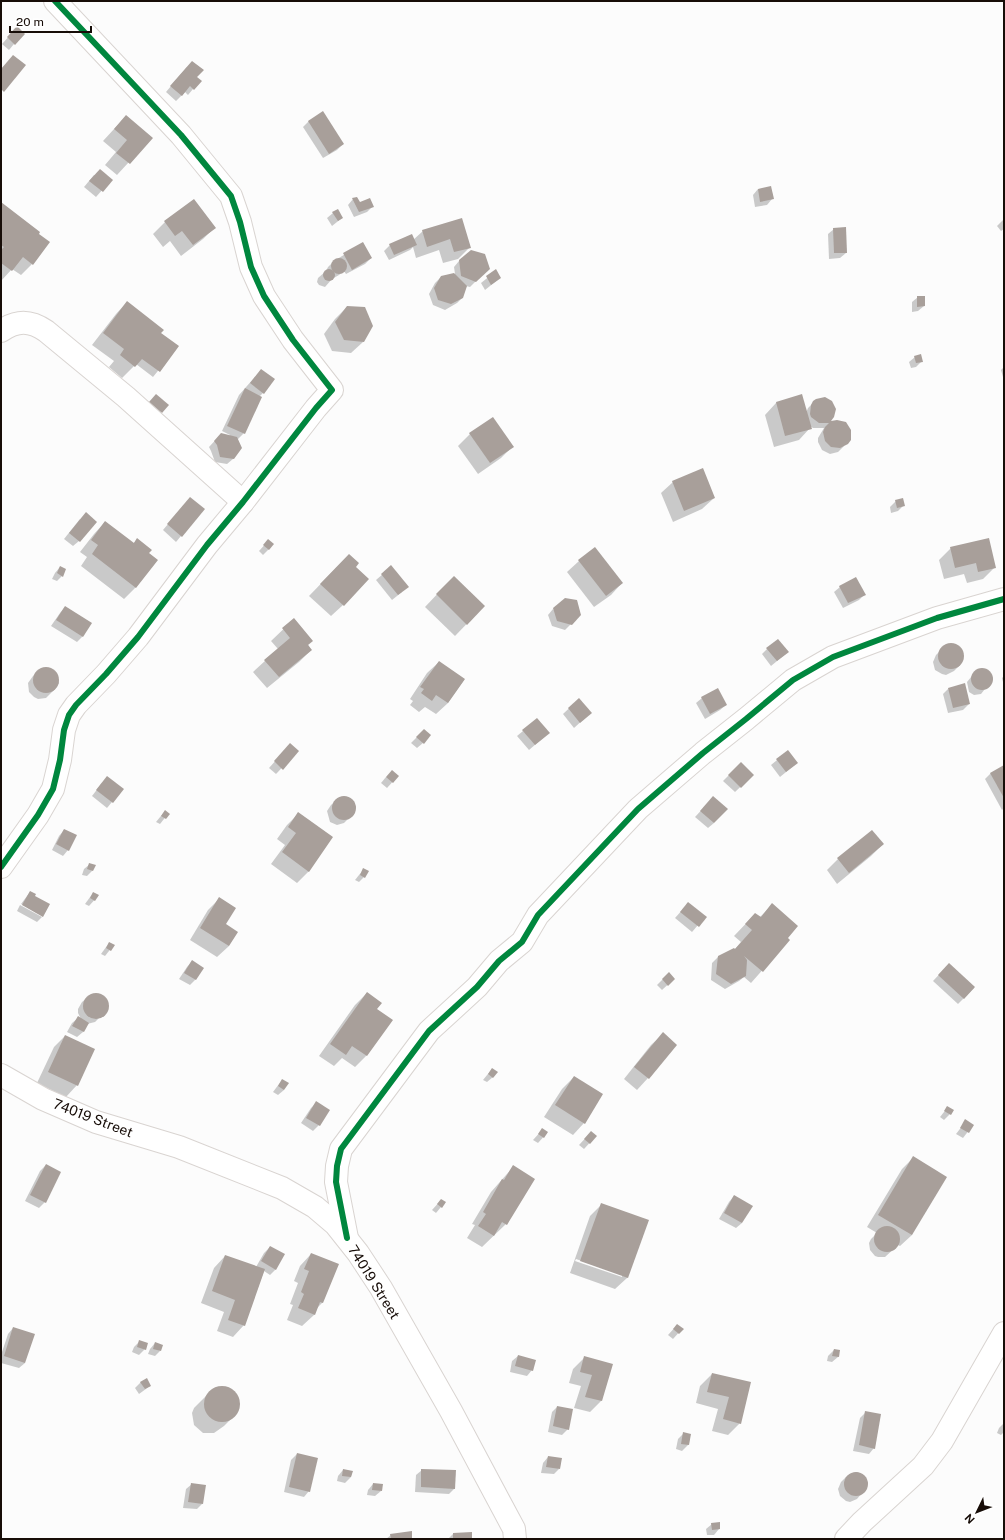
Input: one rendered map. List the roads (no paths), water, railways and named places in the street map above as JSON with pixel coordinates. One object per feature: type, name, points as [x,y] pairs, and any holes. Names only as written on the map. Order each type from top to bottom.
[{"type":"street","points":[[1,867],[38,815],[53,790],[60,760],[64,730],[69,715],[76,705],[106,674],[138,637],[193,563],[332,390],[293,340],[264,296],[251,267],[240,222],[231,196],[180,135],[55,1]]},
{"type":"street","points":[[1,332],[17,323],[28,322],[36,324],[46,331],[126,397],[243,502]]},
{"type":"street","points":[[347,1238],[336,1182],[336,1166],[341,1149],[429,1031],[477,987],[499,961],[522,942],[538,915],[638,809],[703,753],[793,680],[833,657],[937,618],[1004,599]]},
{"type":"street","name":"74019 Street","points":[[1,1075],[43,1099],[96,1122],[179,1147],[282,1188],[315,1207],[335,1224],[347,1238],[381,1288],[451,1411],[514,1529],[515,1539]]},
{"type":"street","points":[[846,1539],[862,1522],[923,1466],[942,1441],[1004,1333]]}]
